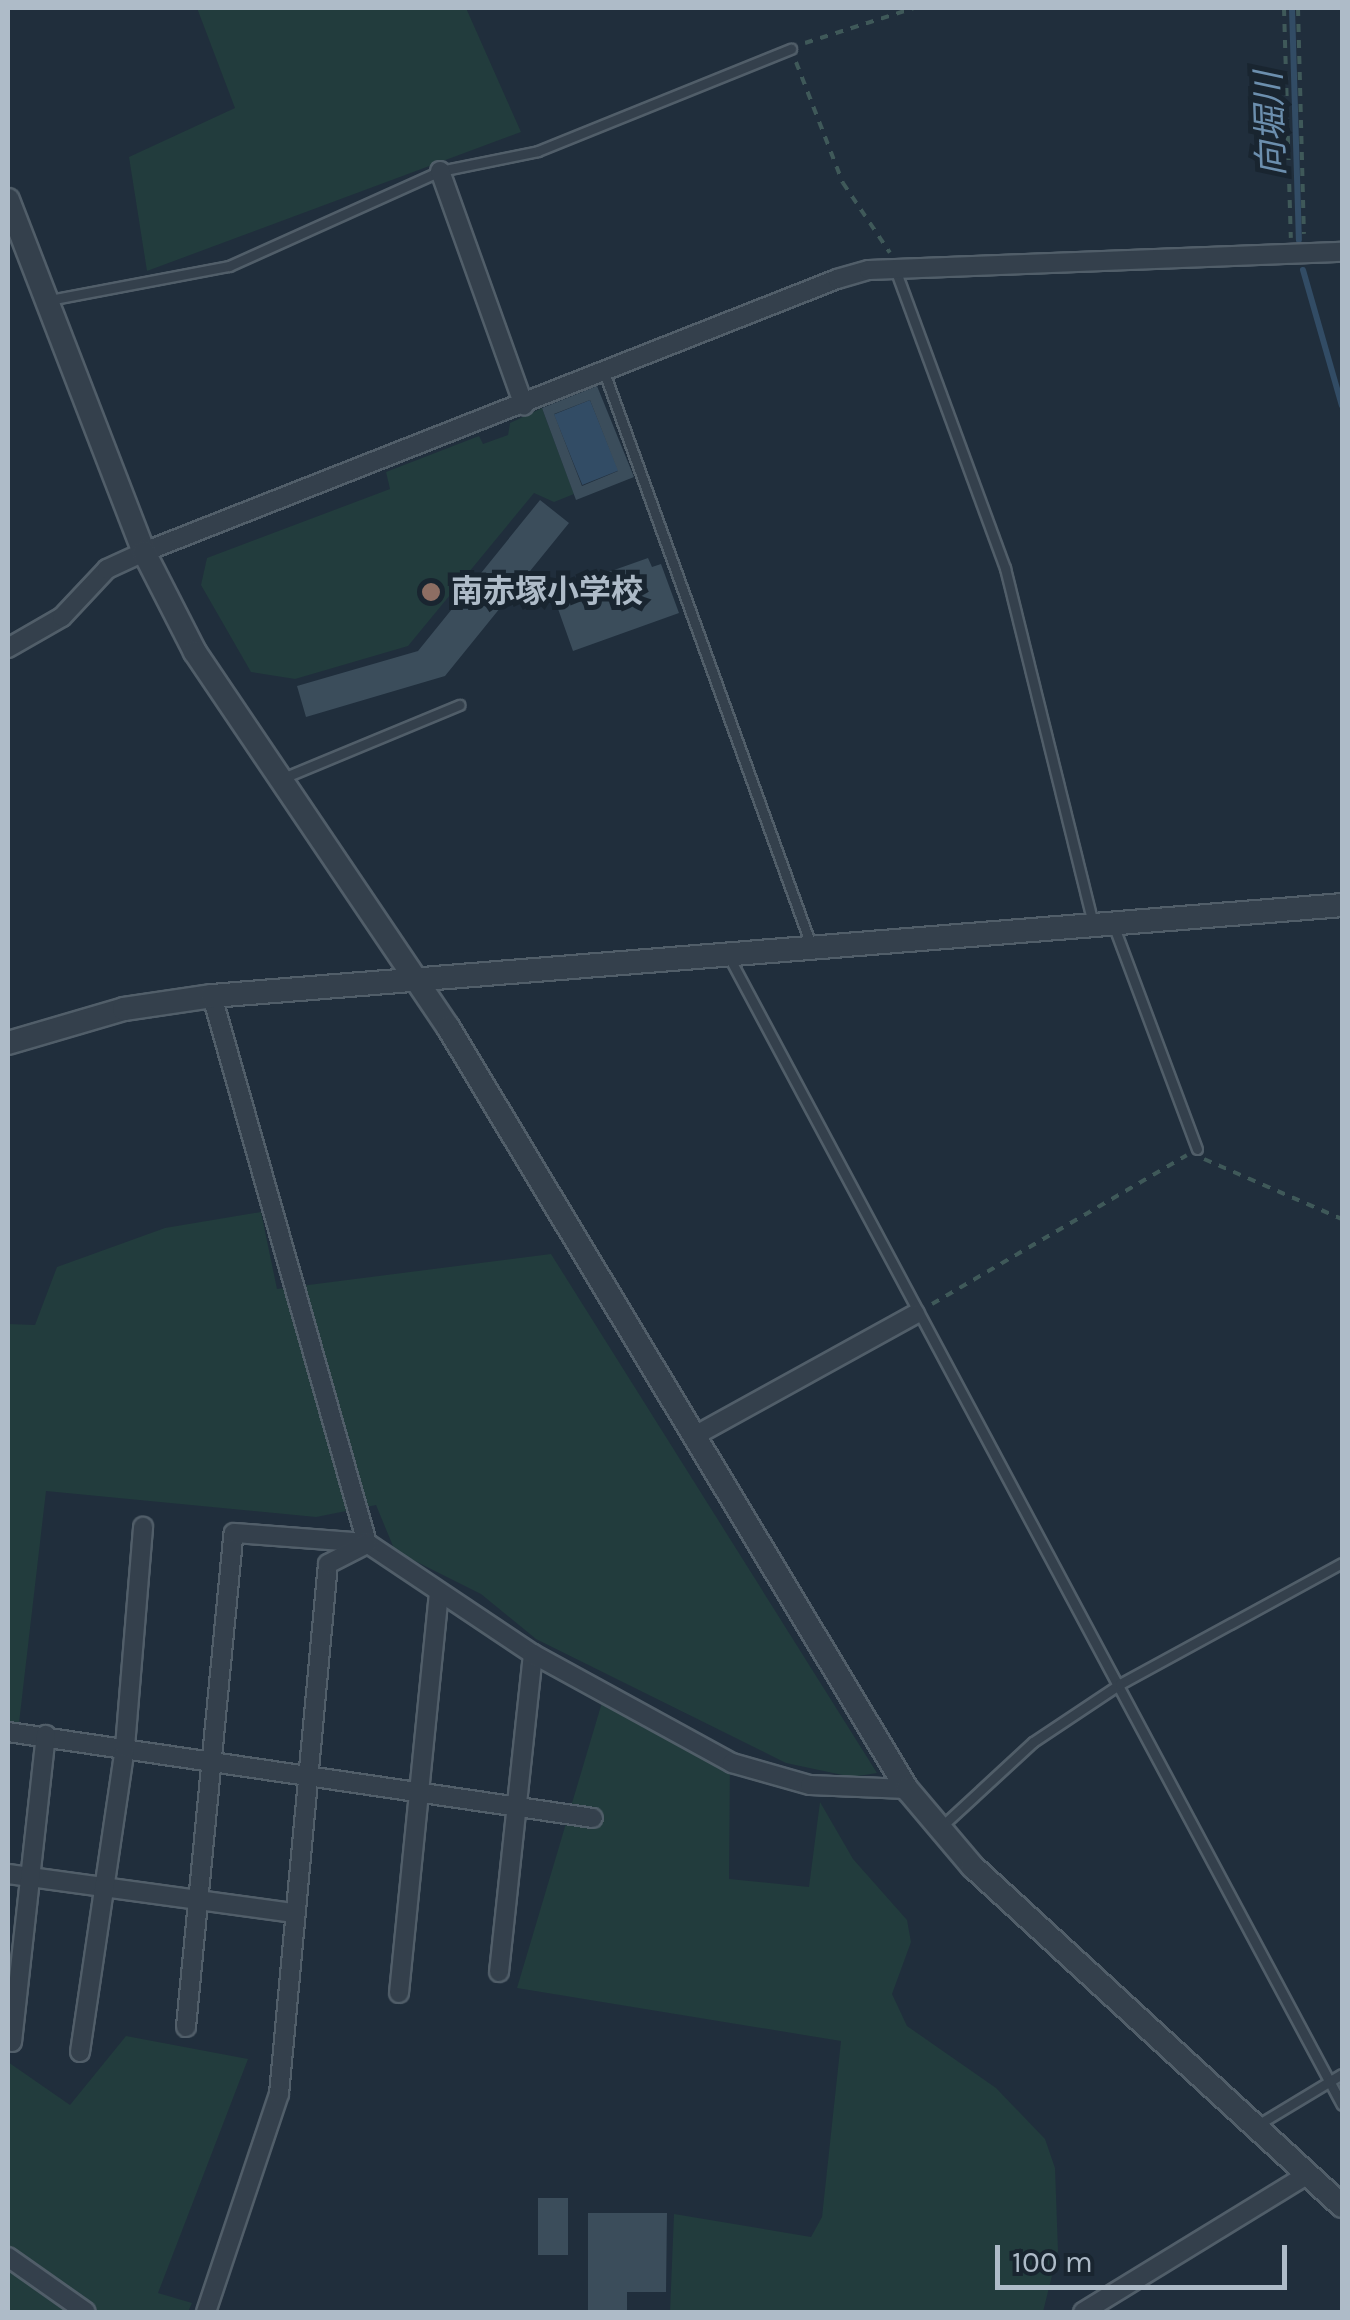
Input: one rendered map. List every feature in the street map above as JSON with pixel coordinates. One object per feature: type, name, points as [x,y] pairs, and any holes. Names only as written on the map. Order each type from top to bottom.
[{"type":"street","points":[[440,171],[524,406]]},
{"type":"street","points":[[8,200],[144,552],[195,652],[417,981],[698,1434],[906,1789],[938,1830],[1342,2206]]},
{"type":"street","points":[[8,648],[62,617],[107,570],[144,552],[524,406],[604,370],[837,278],[895,269],[1342,252]]},
{"type":"street","points":[[8,1044],[124,1009],[212,996],[1342,905]]},
{"type":"street","points":[[212,996],[367,1543]]},
{"type":"street","points":[[698,1434],[915,1314]]},
{"type":"street","points":[[80,2052],[125,1747],[143,1527]]},
{"type":"street","points":[[186,2027],[234,1533],[367,1543],[533,1654],[732,1763],[810,1786],[906,1789]]},
{"type":"street","points":[[206,2312],[279,2094],[328,1564],[367,1543]]},
{"type":"street","points":[[399,1993],[439,1592]]},
{"type":"street","points":[[499,1972],[533,1654]]},
{"type":"street","points":[[8,1732],[593,1818]]},
{"type":"street","points":[[12,2042],[34,1878],[46,1736]]},
{"type":"street","points":[[8,1874],[294,1913]]},
{"type":"street","points":[[1082,2312],[1308,2174]]},
{"type":"street","points":[[8,2256],[86,2312]]},
{"type":"lane","points":[[47,300],[228,266],[440,171],[538,151],[790,49]]},
{"type":"lane","points":[[895,269],[1004,568],[1104,922],[1197,1149]]},
{"type":"lane","points":[[604,370],[812,948]]},
{"type":"lane","points":[[280,780],[459,705]]},
{"type":"lane","points":[[729,954],[736,981],[1120,1684],[1342,2104]]},
{"type":"lane","points":[[938,1830],[1033,1742],[1120,1684],[1342,1563]]},
{"type":"lane","points":[[1257,2126],[1342,2074]]},
{"type":"path","points":[[895,269],[884,234],[842,183],[790,49],[914,8]]},
{"type":"path","points":[[1284,8],[1300,254]]},
{"type":"path","points":[[1298,8],[1300,254]]},
{"type":"path","points":[[915,1314],[1197,1149],[1206,1162],[1342,1219]]},
{"type":"green space","points":[[197,8],[466,8],[521,132],[147,271],[129,157],[235,108]]},
{"type":"green space","points":[[542,408],[574,494],[554,502],[534,493],[408,646],[295,679],[251,672],[201,585],[207,558],[390,489],[386,472],[479,436],[483,444],[508,435],[510,423]]},
{"type":"green space","points":[[261,1212],[277,1289],[551,1254],[877,1773],[852,1777],[786,1763],[536,1639],[481,1594],[395,1551],[376,1505],[316,1517],[46,1491],[19,1723],[8,1723],[8,1324],[35,1325],[57,1267],[165,1228]]},
{"type":"green space","points":[[603,1699],[730,1760],[729,1879],[809,1887],[820,1802],[853,1859],[907,1920],[911,1942],[892,1994],[907,2026],[996,2088],[1045,2139],[1055,2168],[1058,2251],[1043,2312],[670,2312],[674,2214],[811,2237],[822,2217],[841,2041],[517,1988]]},
{"type":"green space","points":[[126,2036],[248,2059],[158,2293],[192,2303],[188,2312],[8,2312],[8,2062],[70,2105]]},
{"type":"water","points":[[590,400],[618,470],[582,485],[554,415]]},
{"type":"building","points":[[597,386],[634,477],[576,500],[542,408]],"holes":[[[590,400],[618,471],[582,486],[554,414]]]},
{"type":"building","points":[[540,500],[569,523],[445,676],[306,717],[297,686],[418,651]]},
{"type":"building","points":[[648,558],[652,567],[661,564],[679,613],[573,651],[552,592]]},
{"type":"building","points":[[538,2198],[568,2198],[568,2255],[538,2255]]},
{"type":"building","points":[[588,2213],[667,2213],[666,2292],[627,2292],[627,2312],[588,2312]]},
{"type":"waterway","name":"向堀川","points":[[1292,8],[1299,240]]},
{"type":"waterway","name":"向堀川","points":[[1303,270],[1342,406]]},
{"type":"place","name":"南赤塚小学校","points":[[431,592]]}]
